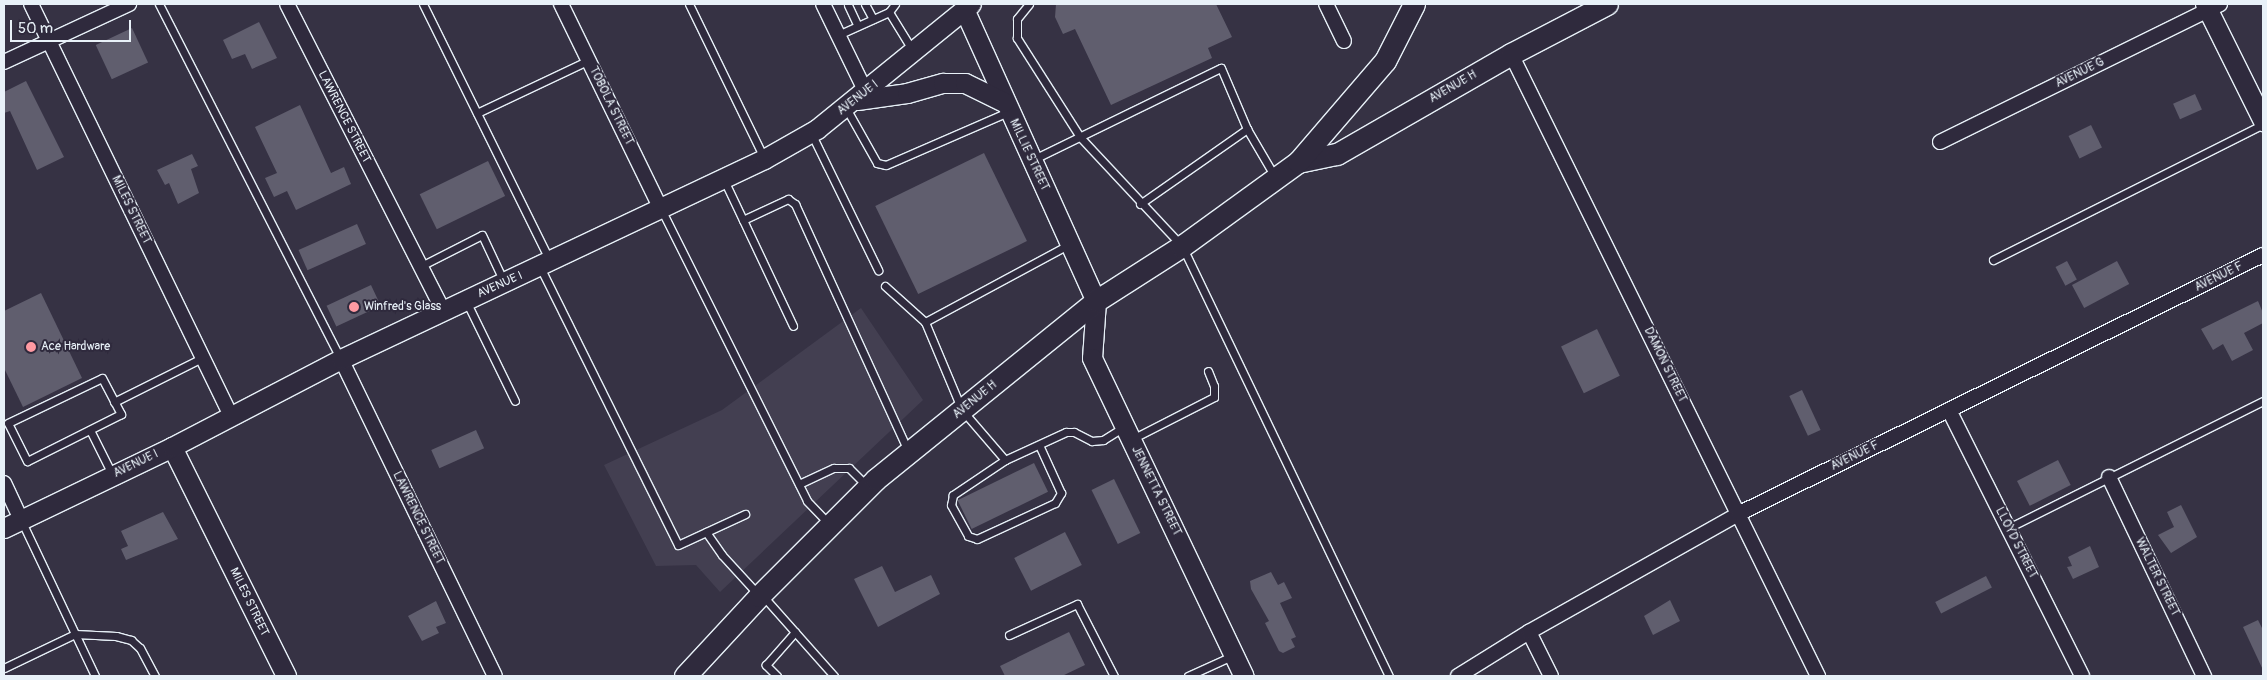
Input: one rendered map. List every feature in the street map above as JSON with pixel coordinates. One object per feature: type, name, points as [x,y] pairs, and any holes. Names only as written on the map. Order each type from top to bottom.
[{"type":"main road","name":"AVENUE H","points":[[693,674],[760,595],[868,487],[1096,301],[1182,246],[1298,162],[1385,62],[1414,4]]},
{"type":"main road","name":"AVENUE H","points":[[1298,162],[1337,154],[1511,54],[1607,4]]},
{"type":"main road","name":"AVENUE I","points":[[4,528],[172,447],[342,359],[764,159],[810,133],[856,100],[966,5]]},
{"type":"main road","name":"MILLIE STREET","points":[[966,5],[1006,107],[1096,301]]},
{"type":"main road","points":[[2211,6],[2263,122]]},
{"type":"main road","points":[[856,100],[908,93],[944,83],[965,82],[1006,107]]},
{"type":"main road","name":"JENNETTA STREET","points":[[1096,301],[1092,358],[1244,676]]},
{"type":"main road","name":"MILES STREET","points":[[172,447],[286,676]]},
{"type":"street","name":"MILES STREET","points":[[31,4],[230,416]]},
{"type":"street","points":[[4,62],[129,4]]},
{"type":"street","name":"LAWRENCE STREET","points":[[286,4],[444,310]]},
{"type":"street","name":"TOBOLA STREET","points":[[562,4],[661,209]]},
{"type":"street","points":[[823,4],[838,35],[856,100]]},
{"type":"street","points":[[1326,4],[1344,41]]},
{"type":"street","name":"AVENUE G","points":[[1940,142],[2211,6]]},
{"type":"street","name":"DAMON STREET","points":[[1511,54],[1818,676]]},
{"type":"street","name":"AVENUE F","points":[[1458,676],[1529,632],[1738,514],[2263,255]]},
{"type":"street","name":"LAWRENCE STREET","points":[[342,359],[495,676]]},
{"type":"street","name":"LLOYD STREET","points":[[1949,410],[2082,676]]},
{"type":"street","name":"WALTER STREET","points":[[2109,477],[2204,676]]},
{"type":"street","points":[[4,484],[21,519]]},
{"type":"street","points":[[1529,632],[1551,676]]},
{"type":"lane","points":[[159,4],[342,359]]},
{"type":"lane","points":[[423,4],[477,113],[545,264],[678,544],[745,514]]},
{"type":"lane","points":[[689,4],[764,159]]},
{"type":"lane","points":[[865,4],[873,19]]},
{"type":"lane","points":[[838,35],[889,12],[895,4]]},
{"type":"lane","points":[[1029,4],[1017,19],[1017,38],[1080,137],[1140,204],[1182,246],[1389,676]]},
{"type":"lane","points":[[848,5],[858,26]]},
{"type":"lane","points":[[889,12],[913,52]]},
{"type":"lane","points":[[477,113],[589,60]]},
{"type":"lane","points":[[1032,160],[1221,68],[1247,129],[1275,177]]},
{"type":"lane","points":[[856,100],[877,163],[886,165],[1006,107]]},
{"type":"lane","points":[[1993,260],[2263,122]]},
{"type":"lane","points":[[1140,204],[1247,129]]},
{"type":"lane","points":[[810,133],[878,270]]},
{"type":"lane","points":[[723,179],[793,326]]},
{"type":"lane","points":[[743,220],[788,199],[795,204],[909,453]]},
{"type":"lane","points":[[661,209],[807,501],[830,525]]},
{"type":"lane","points":[[421,266],[482,236],[504,283]]},
{"type":"lane","points":[[925,322],[1070,244]]},
{"type":"lane","points":[[885,286],[925,322],[962,410],[1005,460]]},
{"type":"lane","points":[[466,300],[515,401]]},
{"type":"lane","points":[[114,402],[202,358]]},
{"type":"lane","points":[[1039,445],[1061,493],[1055,503],[977,539],[968,536],[951,505],[953,495],[1005,460],[1039,445],[1074,432],[1092,441],[1103,440],[1128,433],[1214,398],[1214,386],[1208,371]]},
{"type":"lane","points":[[102,378],[114,402],[121,414],[27,461],[6,424],[102,378]]},
{"type":"lane","points":[[2008,528],[2263,401]]},
{"type":"lane","points":[[90,430],[112,476]]},
{"type":"lane","points":[[799,484],[834,468],[849,468],[868,487]]},
{"type":"lane","points":[[21,519],[95,676]]},
{"type":"lane","points":[[706,532],[722,555],[834,676]]},
{"type":"lane","points":[[1009,635],[1077,604],[1114,676]]},
{"type":"lane","points":[[777,676],[766,665],[795,632]]},
{"type":"lane","points":[[4,668],[75,634],[130,640],[140,648],[155,676]]},
{"type":"lane","points":[[1188,676],[1234,655]]},
{"type":"shaded area","points":[[861,308],[923,400],[720,592],[696,565],[656,566],[604,465],[722,410]]},
{"type":"building","points":[[1056,4],[1216,4],[1232,37],[1208,48],[1212,58],[1111,105],[1075,29],[1063,34],[1055,17]]},
{"type":"building","points":[[259,22],[277,58],[252,69],[245,54],[232,59],[223,40]]},
{"type":"building","points":[[132,28],[148,62],[112,79],[96,45]]},
{"type":"building","points":[[26,81],[64,157],[37,170],[10,111],[4,113],[4,92]]},
{"type":"building","points":[[2195,94],[2202,110],[2180,119],[2173,104]]},
{"type":"building","points":[[300,105],[331,173],[344,167],[351,184],[296,210],[287,191],[274,197],[265,178],[277,173],[255,127]]},
{"type":"building","points":[[2091,125],[2102,147],[2079,158],[2069,136]]},
{"type":"building","points":[[984,153],[1027,241],[918,294],[875,206]]},
{"type":"building","points":[[192,154],[198,166],[191,169],[199,193],[178,204],[169,183],[165,185],[157,170]]},
{"type":"building","points":[[488,161],[505,196],[437,229],[420,194]]},
{"type":"building","points":[[357,224],[366,244],[307,270],[299,250]]},
{"type":"building","points":[[2067,261],[2077,280],[2065,286],[2056,267]]},
{"type":"building","points":[[2117,261],[2129,284],[2084,308],[2072,285]]},
{"type":"building","points":[[371,285],[381,306],[336,327],[327,306]]},
{"type":"building","points":[[41,293],[82,378],[23,407],[4,368],[4,311]]},
{"type":"building","points":[[2258,301],[2263,313],[2263,323],[2244,333],[2253,350],[2232,361],[2223,344],[2213,350],[2201,329]]},
{"type":"building","points":[[1597,329],[1620,376],[1584,393],[1561,347]]},
{"type":"building","points":[[1802,390],[1821,430],[1808,436],[1789,396]]},
{"type":"building","points":[[476,430],[484,448],[439,468],[431,450]]},
{"type":"building","points":[[2058,460],[2071,485],[2030,506],[2017,481]]},
{"type":"building","points":[[1034,463],[1048,492],[972,529],[958,500]]},
{"type":"building","points":[[1114,479],[1140,533],[1118,544],[1092,490]]},
{"type":"building","points":[[2181,505],[2197,537],[2171,553],[2158,535],[2174,527],[2167,512]]},
{"type":"building","points":[[163,512],[178,539],[126,560],[121,549],[128,546],[121,531]]},
{"type":"building","points":[[1065,532],[1082,565],[1031,591],[1014,558]]},
{"type":"building","points":[[2090,546],[2099,567],[2073,579],[2067,567],[2072,566],[2068,557]]},
{"type":"building","points":[[882,566],[895,592],[931,575],[940,594],[878,627],[854,579]]},
{"type":"building","points":[[1271,572],[1278,585],[1284,582],[1292,598],[1280,603],[1296,637],[1291,639],[1295,647],[1283,653],[1279,651],[1265,623],[1269,621],[1251,589],[1250,581]]},
{"type":"building","points":[[1986,576],[1992,588],[1941,613],[1935,602]]},
{"type":"building","points":[[1670,600],[1680,621],[1653,635],[1644,616]]},
{"type":"building","points":[[436,601],[446,623],[436,627],[439,633],[422,641],[408,616]]},
{"type":"building","points":[[2258,620],[2263,630],[2263,670],[2243,627]]},
{"type":"building","points":[[1069,632],[1085,665],[1062,676],[1005,676],[1000,666]]},
{"type":"place","name":"Winfred's Glass","points":[[354,307]]},
{"type":"place","name":"Ace Hardware","points":[[31,347]]}]
